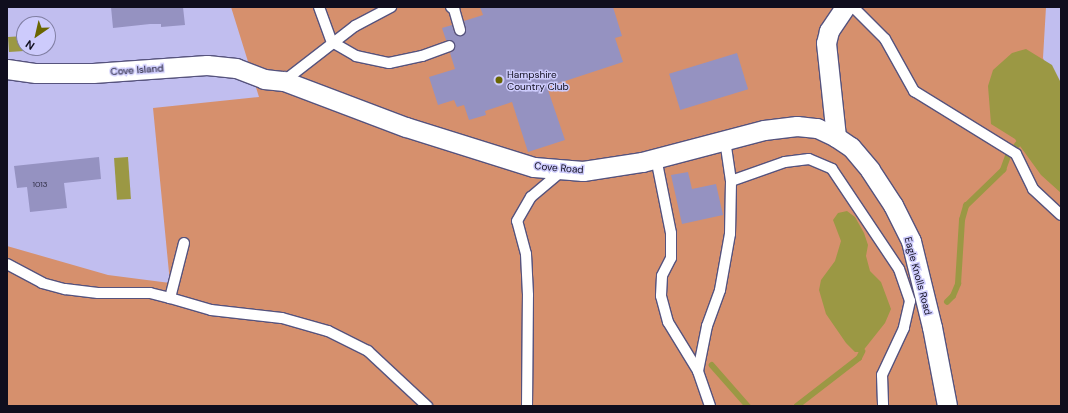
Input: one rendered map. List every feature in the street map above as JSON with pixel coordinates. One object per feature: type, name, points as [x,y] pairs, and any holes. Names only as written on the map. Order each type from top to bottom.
[{"type":"street","points":[[836,137],[826,43],[829,31],[845,7]]},
{"type":"street","name":"Cove Island","points":[[7,69],[36,73],[93,73],[207,65],[236,68],[264,79]]},
{"type":"street","name":"Cove Road","points":[[264,79],[284,81],[406,127],[534,167],[583,171],[656,158],[764,130],[797,126],[817,128],[836,137]]},
{"type":"street","name":"Eagle Knolls Road","points":[[836,137],[851,147],[870,170],[893,205],[911,241],[932,327],[947,406]]},
{"type":"lane","points":[[319,7],[332,42],[356,56],[389,63],[422,56],[449,46]]},
{"type":"lane","points":[[284,81],[332,42],[355,26],[391,7]]},
{"type":"lane","points":[[450,7],[454,9],[460,30]]},
{"type":"lane","points":[[852,7],[885,39],[914,91],[1016,154],[1033,189],[1061,215]]},
{"type":"lane","points":[[698,371],[707,326],[720,290],[730,234],[731,181],[726,140]]},
{"type":"lane","points":[[656,158],[671,233],[671,258],[662,276],[661,296],[668,322],[698,371],[710,406]]},
{"type":"lane","points":[[731,181],[785,162],[809,159],[832,169],[899,269],[910,302],[904,328],[882,375],[883,406]]},
{"type":"lane","points":[[527,406],[528,295],[526,254],[517,221],[531,197],[564,169]]},
{"type":"lane","points":[[170,298],[184,243]]},
{"type":"lane","points":[[7,264],[42,283],[65,289],[98,293],[150,293],[210,310],[282,318],[328,331],[368,351],[427,406]]},
{"type":"shaded area","name":"Hampshire Country Club","points":[[231,7],[1046,7],[1043,58],[1061,101],[1061,406],[7,406],[7,246],[108,275],[170,283],[153,108],[259,97]]},
{"type":"shaded area","points":[[16,36],[16,52],[9,52],[8,37]]},
{"type":"shaded area","points":[[1026,49],[1052,65],[1061,83],[1061,193],[1041,175],[1015,139],[991,124],[988,86],[993,70],[1012,53]]},
{"type":"shaded area","points":[[128,157],[131,199],[117,200],[114,158]]},
{"type":"shaded area","points":[[847,211],[855,217],[864,233],[868,245],[866,256],[870,271],[881,282],[891,309],[885,323],[862,352],[855,352],[846,343],[826,314],[819,290],[821,280],[835,261],[841,241],[833,220],[838,213]]},
{"type":"building","points":[[111,7],[183,7],[185,25],[161,27],[161,24],[150,24],[113,28]]},
{"type":"building","name":"Hampshire Country Club","points":[[480,7],[613,7],[622,36],[615,38],[623,62],[547,87],[565,140],[528,152],[512,102],[485,111],[486,115],[469,120],[464,105],[457,107],[454,100],[438,105],[429,77],[455,69],[450,53],[454,50],[455,44],[450,40],[446,40],[442,28],[452,25],[455,34],[462,36],[466,31],[464,21],[483,15]]},
{"type":"building","points":[[737,53],[748,89],[680,110],[669,74]]},
{"type":"building","points":[[99,157],[101,179],[64,183],[67,208],[30,212],[27,187],[17,188],[14,166]]},
{"type":"building","points":[[688,172],[692,189],[716,184],[723,215],[682,224],[671,175]]},
{"type":"waterway","points":[[947,302],[953,296],[958,284],[962,220],[966,206],[1003,170],[1008,156],[1018,144]]},
{"type":"waterway","points":[[797,406],[859,358],[862,352]]},
{"type":"waterway","points":[[712,365],[748,406]]},
{"type":"place","name":"Hampshire Country Club","points":[[499,80]]}]
